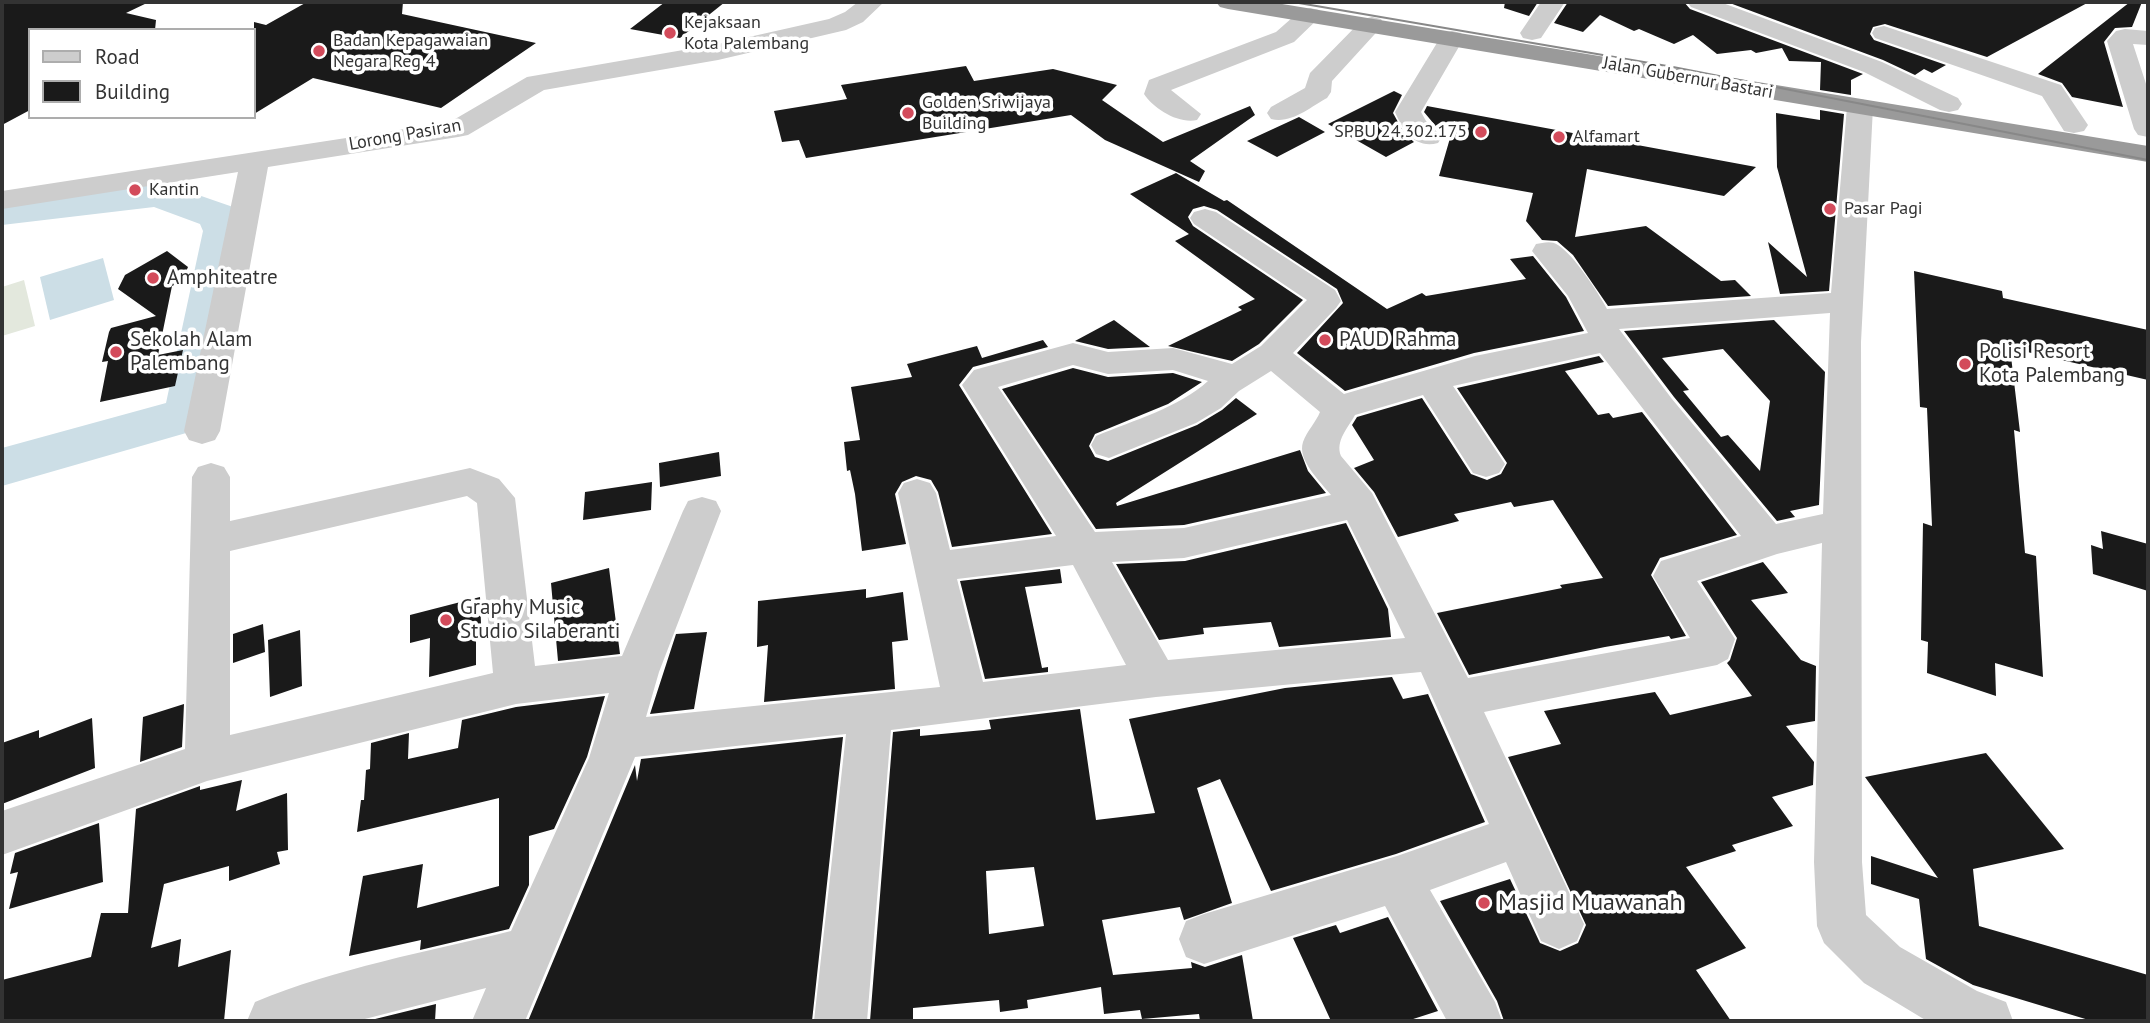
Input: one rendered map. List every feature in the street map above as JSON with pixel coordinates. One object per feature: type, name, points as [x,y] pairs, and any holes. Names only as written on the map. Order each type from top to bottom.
[{"type":"highway","name":"Jalan Gubernur Bastari","points":[[1342,2],[2148,138]]},
{"type":"highway","name":"Jalan Gubernur Bastari","points":[[1243,3],[2148,154]]},
{"type":"street","name":"Lorong Pasiran","points":[[2,200],[458,129],[536,83],[718,52],[837,25],[854,18],[872,2]]},
{"type":"street","points":[[1531,33],[1553,2]]},
{"type":"street","points":[[1699,2],[1852,58],[1949,104]]},
{"type":"street","points":[[1186,114],[1157,94],[1158,86],[1285,37],[1310,15]]},
{"type":"street","points":[[1281,113],[1318,92],[1319,79],[1371,24]]},
{"type":"street","points":[[1884,33],[2052,90],[2074,125]]},
{"type":"street","points":[[2148,38],[2125,36],[2119,41],[2148,129]]},
{"type":"street","points":[[1428,137],[1414,125],[1408,112],[1452,37]]},
{"type":"street","points":[[1860,107],[1847,302],[1842,524],[1838,862],[1842,926],[1882,965],[1965,1014],[1987,1021]]},
{"type":"street","points":[[202,431],[256,159]]},
{"type":"street","points":[[1109,444],[1183,414],[1209,400],[1237,377],[1273,354],[1325,301],[1324,297],[1205,218]]},
{"type":"street","points":[[1547,251],[1582,292],[1602,330],[1763,536],[1764,542]]},
{"type":"street","points":[[1338,408],[1602,330],[1847,302]]},
{"type":"street","points":[[1156,680],[1084,548],[979,384],[981,381],[1073,354],[1108,363],[1172,359],[1237,377]]},
{"type":"street","points":[[1273,354],[1338,408]]},
{"type":"street","points":[[1431,380],[1486,464]]},
{"type":"street","points":[[1338,408],[1338,414],[1322,439],[1320,451],[1326,463],[1358,503],[1434,653],[1559,924]]},
{"type":"street","points":[[207,761],[211,477]]},
{"type":"street","points":[[211,540],[470,482],[486,489],[496,498],[516,686]]},
{"type":"street","points":[[917,493],[965,703]]},
{"type":"street","points":[[934,567],[1084,548],[1184,543],[1358,503]]},
{"type":"street","points":[[498,1021],[612,758],[637,671],[702,511]]},
{"type":"street","points":[[1456,699],[1702,653],[1713,647],[1714,639],[1672,576],[1675,572],[1762,545],[1764,542],[1842,524]]},
{"type":"street","points":[[618,739],[1156,680],[1434,653]]},
{"type":"street","points":[[2,833],[207,761],[516,686],[637,671]]},
{"type":"street","points":[[841,1021],[870,713]]},
{"type":"street","points":[[1203,939],[1397,879],[1518,836]]},
{"type":"street","points":[[1397,879],[1476,1021]]},
{"type":"street","points":[[274,1021],[349,997],[528,952]]},
{"type":"shaded area","points":[[103,258],[114,300],[50,320],[40,277]]},
{"type":"shaded area","points":[[24,280],[35,326],[2,336],[2,287]]},
{"type":"building","points":[[2,2],[149,2],[126,13],[156,20],[155,28],[28,28],[28,111],[2,125]]},
{"type":"building","points":[[307,2],[403,2],[402,14],[536,43],[441,108],[313,78],[256,113],[254,22],[266,25]]},
{"type":"building","points":[[665,2],[725,2],[680,38],[630,29]]},
{"type":"building","points":[[1505,2],[1538,2],[1529,16],[1504,8]]},
{"type":"building","points":[[1568,2],[1684,2],[1690,9],[1863,74],[1851,80],[1851,95],[1820,90],[1821,62],[1789,61],[1782,48],[1756,53],[1751,50],[1717,54],[1693,35],[1674,44],[1639,29],[1634,31],[1600,15],[1583,32],[1554,23]]},
{"type":"building","points":[[1727,2],[2089,2],[1987,57],[1885,24],[1873,27],[1870,34],[1874,40],[1946,65],[1932,73],[1924,69],[1915,75],[1883,60]]},
{"type":"building","points":[[2130,2],[2142,2],[2132,27],[2115,28],[2104,42],[2123,107],[2072,97],[2062,83],[2038,74]]},
{"type":"building","name":"Golden Sriwijaya Building","points":[[966,66],[974,81],[1053,69],[1117,85],[1102,100],[1163,142],[1250,106],[1255,115],[1190,161],[1205,171],[1199,182],[1105,140],[1071,115],[806,158],[799,140],[782,142],[774,111],[847,99],[841,85]]},
{"type":"building","points":[[1394,91],[1402,95],[1393,113],[1404,133],[1414,142],[1386,157],[1328,124]]},
{"type":"building","points":[[1427,106],[1756,167],[1724,196],[1587,169],[1575,237],[1646,226],[1721,281],[1735,280],[1751,296],[1608,306],[1573,255],[1557,241],[1542,240],[1526,221],[1533,193],[1439,176],[1455,121],[1439,130],[1424,112]]},
{"type":"building","points":[[1820,110],[1844,114],[1829,291],[1780,294],[1768,242],[1807,277],[1777,167],[1776,113],[1820,120]]},
{"type":"building","points":[[1299,117],[1325,132],[1277,157],[1247,141]]},
{"type":"building","points":[[1176,173],[1224,201],[1227,200],[1387,309],[1422,293],[1426,296],[1526,279],[1510,259],[1533,256],[1566,297],[1584,331],[1474,353],[1345,391],[1297,353],[1343,303],[1337,289],[1217,210],[1204,206],[1193,209],[1188,217],[1193,226],[1303,300],[1259,344],[1232,361],[1168,346],[1242,310],[1238,307],[1255,299],[1175,241],[1189,234],[1130,194]]},
{"type":"building","points":[[167,251],[188,267],[182,281],[172,286],[158,355],[183,350],[175,386],[100,402],[108,361],[102,362],[111,328],[156,316],[118,289],[125,275]]},
{"type":"building","points":[[1914,271],[2002,291],[2003,298],[2148,330],[2148,380],[2010,348],[2020,432],[2014,430],[2025,553],[2036,556],[2043,677],[1995,663],[1996,696],[1927,673],[1928,642],[1921,640],[1923,523],[1932,526],[1927,408],[1920,407]]},
{"type":"building","points":[[1114,320],[1150,347],[1108,349],[1075,341]]},
{"type":"building","points":[[1774,320],[1825,372],[1819,505],[1790,511],[1795,517],[1777,521],[1674,397],[1624,331]],"holes":[[[1723,349],[1770,401],[1760,471],[1728,435],[1721,437],[1683,391],[1689,390],[1662,358]]]},
{"type":"building","points":[[1043,340],[1048,347],[973,367],[959,385],[1052,534],[952,547],[938,492],[931,480],[916,476],[902,482],[895,494],[906,544],[862,551],[855,494],[850,470],[847,471],[844,442],[860,440],[851,387],[912,377],[907,364],[977,346],[982,358]]},
{"type":"building","points":[[1599,356],[1604,362],[1565,371],[1598,415],[1609,413],[1613,418],[1642,412],[1737,535],[1660,558],[1651,575],[1686,636],[1671,639],[1669,636],[1605,647],[1469,675],[1437,613],[1603,578],[1553,500],[1514,507],[1511,502],[1454,514],[1459,521],[1398,537],[1374,492],[1354,468],[1374,460],[1352,425],[1357,417],[1422,398],[1471,474],[1487,480],[1501,474],[1507,463],[1457,388]]},
{"type":"building","points":[[1073,368],[1108,377],[1173,373],[1202,382],[1168,404],[1095,434],[1089,446],[1095,457],[1108,461],[1197,425],[1236,398],[1257,414],[1116,503],[1117,506],[1300,450],[1308,471],[1326,493],[1184,525],[1096,529],[1002,389]]},
{"type":"building","points":[[719,452],[721,476],[660,487],[659,463]]},
{"type":"building","points":[[652,482],[651,510],[583,520],[585,492]]},
{"type":"building","points":[[1346,523],[1388,609],[1391,637],[1279,647],[1271,622],[1203,628],[1204,634],[1159,640],[1116,564],[1185,561]]},
{"type":"building","points":[[2101,531],[2148,544],[2148,591],[2093,574],[2091,545],[2103,549]]},
{"type":"building","points":[[1763,562],[1788,593],[1751,600],[1801,660],[1816,666],[1815,721],[1786,726],[1814,762],[1813,785],[1772,797],[1793,826],[1732,845],[1736,851],[1686,867],[1746,948],[1696,970],[1731,1021],[1504,1021],[1497,1001],[1440,901],[1510,879],[1540,943],[1560,951],[1578,943],[1586,925],[1508,757],[1561,744],[1544,711],[1655,692],[1670,715],[1752,696],[1727,663],[1737,638],[1701,582]]},
{"type":"building","points":[[609,568],[620,654],[558,661],[551,583]]},
{"type":"building","points":[[1060,569],[1062,583],[1025,587],[1042,668],[1048,667],[1048,672],[985,679],[960,581]]},
{"type":"building","points":[[866,589],[866,598],[903,592],[908,640],[892,642],[895,689],[764,702],[768,645],[757,647],[758,601]]},
{"type":"building","points":[[480,597],[481,624],[476,626],[476,665],[429,677],[430,638],[410,643],[410,615]]},
{"type":"building","points":[[263,624],[265,652],[233,663],[233,634]]},
{"type":"building","points":[[300,630],[302,686],[270,697],[268,640]]},
{"type":"building","points":[[707,632],[694,709],[650,714],[676,634]]},
{"type":"building","points":[[1392,677],[1403,699],[1428,694],[1485,822],[1396,854],[1271,891],[1220,779],[1197,788],[1232,903],[1184,920],[1180,907],[1102,920],[1113,975],[1192,968],[1191,962],[1205,967],[1242,955],[1253,1021],[1200,1021],[1199,1014],[1142,1019],[1140,1010],[1104,1014],[1101,987],[1027,1000],[1028,1008],[1000,1012],[999,1000],[913,1008],[913,1021],[870,1021],[893,732],[920,729],[920,736],[984,730],[991,729],[989,720],[1080,709],[1096,820],[1155,813],[1129,719],[1285,688]],"holes":[[[1034,867],[1044,926],[989,934],[986,871]]]},
{"type":"building","points":[[605,696],[587,757],[554,829],[529,836],[529,885],[509,929],[420,950],[421,940],[349,956],[363,876],[423,864],[417,908],[499,886],[499,798],[357,832],[361,800],[364,800],[366,770],[370,769],[371,743],[409,733],[408,759],[458,748],[462,720],[516,707]]},
{"type":"building","points":[[184,704],[182,747],[140,762],[143,717]]},
{"type":"building","points":[[92,718],[95,768],[2,804],[2,743],[39,730],[39,738]]},
{"type":"building","points":[[843,737],[812,1021],[528,1021],[635,765],[637,781],[641,759]]},
{"type":"building","points":[[1986,753],[2064,849],[1973,869],[1979,926],[2148,975],[2148,1021],[2092,1021],[1973,985],[1926,959],[1919,899],[1871,884],[1871,856],[1938,878],[1865,777]]},
{"type":"building","points":[[242,780],[236,811],[287,793],[288,850],[277,852],[280,864],[229,881],[229,866],[164,884],[151,948],[181,939],[178,967],[231,950],[224,1021],[2,1021],[2,980],[91,957],[101,913],[128,913],[136,809],[200,786],[200,790]]},
{"type":"building","points":[[99,823],[103,882],[9,909],[18,872],[10,874],[15,853]]},
{"type":"building","points":[[1388,917],[1438,1011],[1407,1021],[1331,1021],[1293,938],[1336,925],[1340,933]]},
{"type":"building","points":[[436,1004],[435,1021],[367,1021]]},
{"type":"waterway","points":[[2,212],[158,194],[218,216],[225,231],[189,414],[2,467]]},
{"type":"tram line","points":[[1293,2],[1673,67],[2148,160]]},
{"type":"place","name":"Kejaksaan Kota Palembang","points":[[670,33]]},
{"type":"place","name":"Badan Kepagawaian Negara Reg 4","points":[[319,51]]},
{"type":"place","name":"Golden Sriwijaya Building","points":[[908,113]]},
{"type":"place","name":"SPBU 24.302.175","points":[[1481,132]]},
{"type":"place","name":"Alfamart","points":[[1559,137]]},
{"type":"place","name":"Kantin","points":[[135,190]]},
{"type":"place","name":"Pasar Pagi","points":[[1830,209]]},
{"type":"place","name":"Amphiteatre","points":[[153,278]]},
{"type":"place","name":"PAUD Rahma","points":[[1325,340]]},
{"type":"place","name":"Sekolah Alam Palembang","points":[[116,352]]},
{"type":"place","name":"Polisi Resort Kota Palembang","points":[[1965,364]]},
{"type":"place","name":"Graphy Music Studio Silaberanti","points":[[446,620]]},
{"type":"place","name":"Masjid Muawanah","points":[[1484,903]]}]
